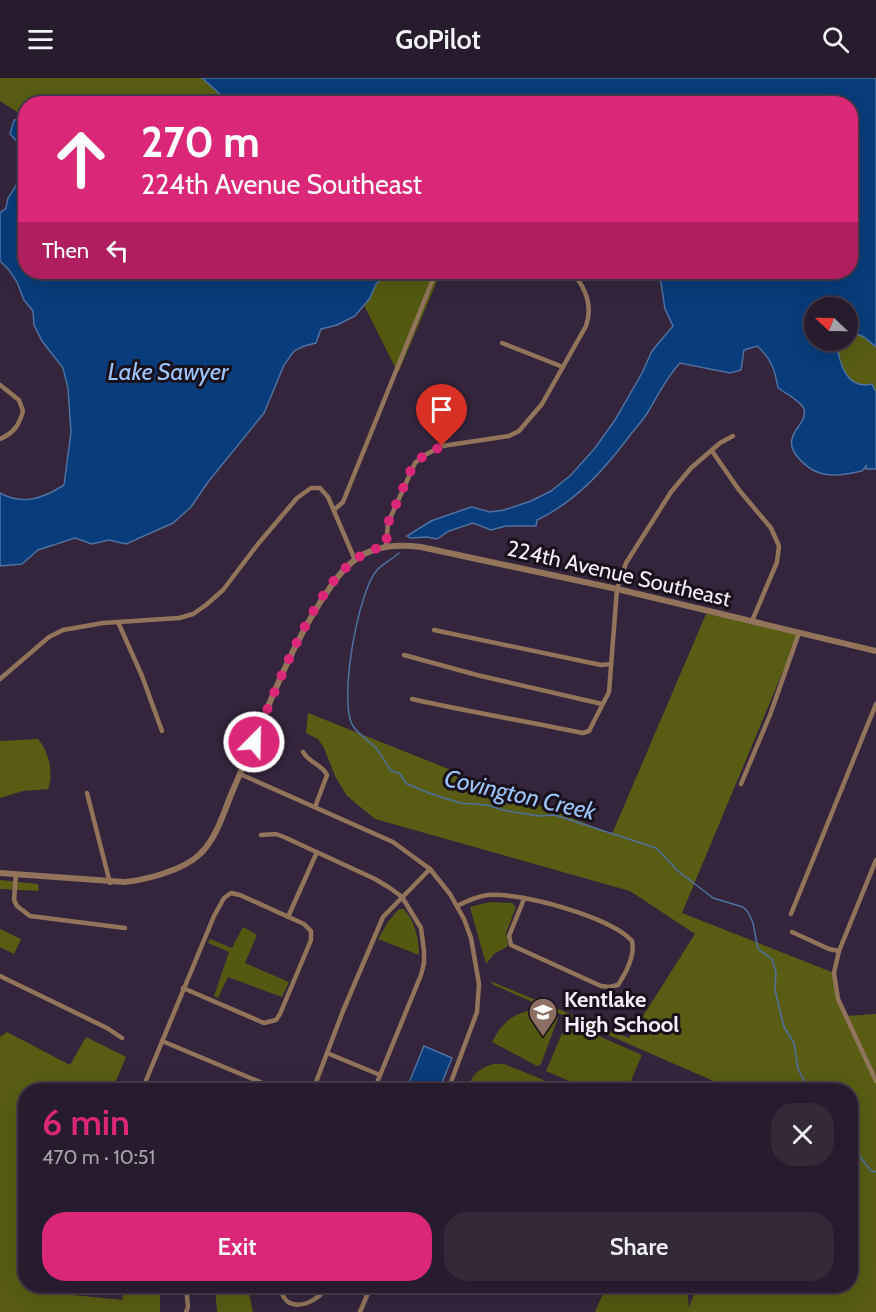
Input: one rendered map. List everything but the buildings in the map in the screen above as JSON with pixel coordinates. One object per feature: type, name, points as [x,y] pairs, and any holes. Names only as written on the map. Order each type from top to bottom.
[{"type":"street","points":[[334,510],[343,502],[433,279]]},
{"type":"street","points":[[386,546],[388,523],[411,470],[423,456],[442,446],[509,436],[528,423],[542,404],[564,368],[589,317],[590,309],[584,290],[577,279]]},
{"type":"street","points":[[502,343],[564,368]]},
{"type":"street","points":[[0,385],[19,400],[23,411],[12,432],[0,439]]},
{"type":"street","points":[[412,699],[463,711],[583,733],[589,731],[609,692],[617,589],[626,563],[671,493],[691,468],[733,436]]},
{"type":"street","points":[[712,452],[739,490],[771,528],[780,546],[777,562],[752,621]]},
{"type":"street","points":[[0,679],[57,632],[70,628],[179,618],[193,614],[223,590],[258,544],[305,491],[311,488],[323,490],[328,497],[355,560],[329,588],[312,615],[284,671],[208,843],[200,854],[190,861],[139,881],[110,882],[0,873]]},
{"type":"street","name":"224th Avenue Southeast","points":[[355,560],[370,551],[386,546],[421,548],[617,589],[876,651]]},
{"type":"street","points":[[118,622],[142,676],[162,730]]},
{"type":"street","points":[[434,630],[601,665],[610,664]]},
{"type":"street","points":[[741,784],[770,715],[799,633]]},
{"type":"street","points":[[404,655],[477,675],[602,704]]},
{"type":"street","points":[[791,914],[876,704]]},
{"type":"street","points":[[303,752],[308,760],[323,768],[327,775],[315,807]]},
{"type":"street","points":[[240,774],[393,842],[430,869],[457,906],[471,938],[479,984],[477,1012],[451,1083]]},
{"type":"street","points":[[87,793],[110,882]]},
{"type":"street","points":[[261,835],[276,834],[375,879],[402,897],[421,928],[424,963],[377,1083]]},
{"type":"street","points":[[288,917],[317,852]]},
{"type":"street","points":[[876,860],[838,951],[834,973],[838,999],[876,1081]]},
{"type":"street","points":[[316,1083],[379,925],[390,909],[430,869]]},
{"type":"street","points":[[16,875],[14,900],[22,912],[36,918],[125,928]]},
{"type":"street","points":[[145,1083],[183,988],[217,909],[228,894],[240,895],[304,924],[310,931],[311,940],[280,1014],[272,1022],[264,1023],[183,988]]},
{"type":"street","points":[[457,906],[473,898],[489,895],[524,899],[563,907],[590,918],[632,941],[632,955],[618,985],[606,988],[514,947],[509,941],[524,899]]},
{"type":"street","points":[[792,932],[838,951]]},
{"type":"street","points":[[0,976],[107,1028],[122,1038]]},
{"type":"street","points":[[162,1041],[262,1083]]},
{"type":"street","points":[[327,1053],[380,1075]]},
{"type":"street","points":[[186,1312],[188,1307],[187,1293]]},
{"type":"street","points":[[282,1293],[292,1304],[314,1300],[323,1293]]},
{"type":"street","points":[[360,1312],[367,1293]]},
{"type":"green space","points":[[0,78],[202,78],[223,96],[18,96],[18,113],[0,101]]},
{"type":"green space","points":[[382,279],[438,279],[399,371],[364,305],[376,284]]},
{"type":"green space","points":[[858,334],[876,347],[876,392],[872,384],[863,385],[850,380],[840,361],[838,351],[858,351]]},
{"type":"green space","points":[[706,614],[752,621],[799,633],[682,913],[834,973],[835,986],[846,1016],[876,1014],[876,1312],[687,1312],[694,1293],[858,1293],[858,1083],[718,1083],[494,985],[490,981],[629,1038],[695,934],[630,891],[375,819],[347,796],[335,776],[324,748],[318,739],[306,733],[308,713],[612,834]]},
{"type":"green space","points":[[38,739],[49,763],[51,776],[48,789],[23,791],[0,798],[0,741]]},
{"type":"green space","points":[[0,880],[38,884],[39,891],[0,889]]},
{"type":"green space","points":[[490,902],[512,903],[516,907],[506,933],[508,946],[494,954],[486,964],[470,907]]},
{"type":"green space","points":[[399,909],[404,909],[414,925],[419,955],[378,939]]},
{"type":"green space","points":[[243,927],[257,935],[245,963],[289,982],[282,997],[228,977],[218,998],[214,996],[229,952],[208,943],[210,939],[232,948]]},
{"type":"green space","points":[[0,929],[21,939],[14,954],[0,947]]},
{"type":"green space","points":[[546,1011],[558,1018],[541,1064],[537,1066],[492,1042],[510,1019],[521,1013]]},
{"type":"green space","points":[[567,1022],[642,1055],[630,1083],[574,1083],[546,1071]]},
{"type":"green space","points":[[7,1032],[70,1065],[86,1037],[126,1057],[115,1083],[18,1083],[18,1293],[53,1293],[123,1300],[122,1293],[160,1293],[160,1312],[0,1312],[0,1037]]},
{"type":"green space","points":[[494,1064],[504,1064],[551,1083],[469,1083],[476,1073]]},
{"type":"green space","points":[[216,1293],[249,1293],[253,1312],[217,1312]]},
{"type":"green space","points":[[603,1293],[686,1293],[688,1296],[689,1312],[595,1312]]},
{"type":"water","points":[[202,78],[876,78],[876,347],[858,334],[858,297],[804,297],[804,351],[838,351],[843,368],[851,380],[863,385],[872,384],[876,392],[876,469],[866,469],[866,466],[862,471],[829,475],[813,470],[797,456],[793,451],[792,439],[804,417],[804,409],[796,400],[778,388],[772,365],[757,346],[744,350],[741,370],[730,373],[680,363],[666,381],[646,416],[609,462],[576,495],[537,520],[536,526],[506,526],[491,530],[473,523],[449,531],[437,539],[407,536],[431,521],[468,508],[490,512],[531,501],[551,491],[571,475],[595,448],[615,420],[652,351],[673,326],[665,309],[659,279],[858,279],[858,96],[222,96]]},
{"type":"water","points":[[14,120],[18,120],[18,143],[10,134]]},
{"type":"water","name":"Lake Sawyer","points":[[18,182],[18,279],[382,279],[355,316],[337,325],[321,329],[316,343],[294,351],[284,365],[264,413],[208,482],[191,507],[173,523],[126,544],[109,540],[92,544],[75,538],[38,550],[22,564],[0,566],[0,493],[16,499],[33,499],[49,494],[64,485],[71,432],[68,388],[63,368],[42,341],[34,325],[33,311],[24,300],[17,282],[0,261],[0,213],[6,208],[8,198]]},
{"type":"water","points":[[424,1046],[452,1058],[442,1083],[409,1083]]},
{"type":"waterway","name":"Covington Creek","points":[[399,553],[377,570],[363,600],[357,622],[352,647],[348,694],[349,713],[355,729],[376,748],[391,771],[399,773],[407,784],[460,803],[487,805],[507,811],[540,816],[555,815],[656,848],[678,871],[713,898],[743,907],[753,923],[758,949],[772,959],[776,972],[775,990],[784,1027],[794,1043],[798,1069],[805,1083]]},
{"type":"waterway","name":"Covington Creek","points":[[858,1154],[871,1171],[876,1172]]},
{"type":"place","name":"Kentlake High School","points":[[543,1038]]},
{"type":"route","points":[[254,742],[296,645],[329,588],[355,560],[370,551],[386,546],[388,523],[411,470],[423,456],[442,446]]}]
